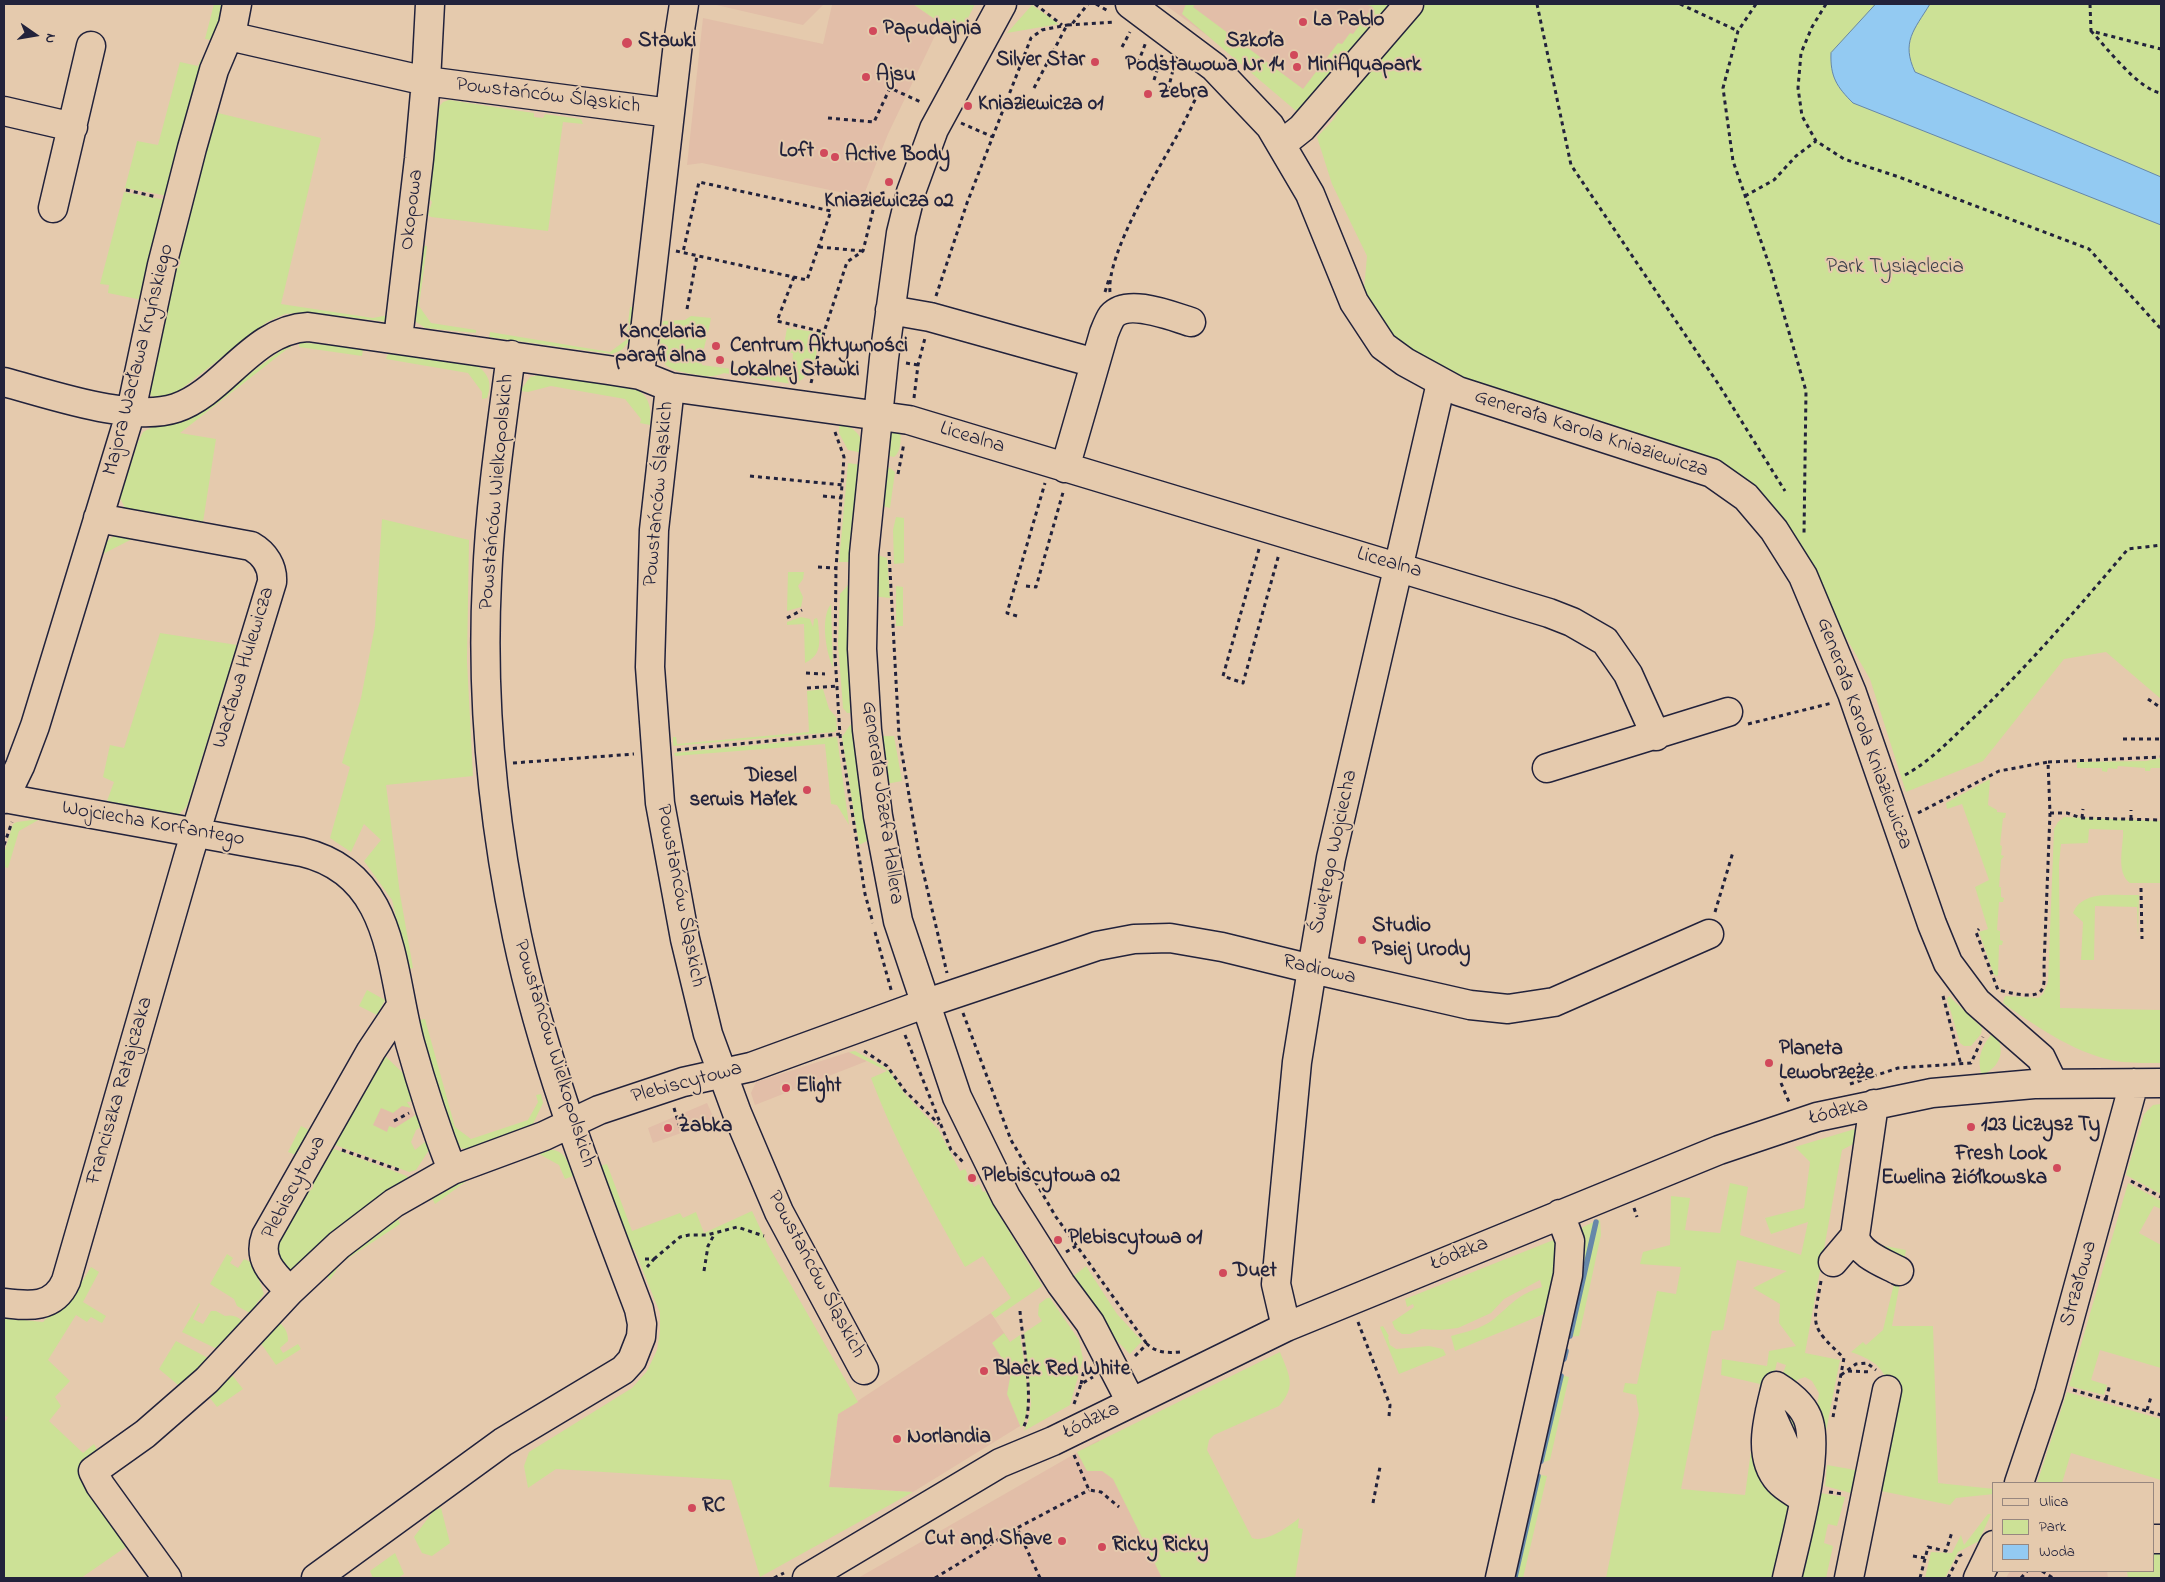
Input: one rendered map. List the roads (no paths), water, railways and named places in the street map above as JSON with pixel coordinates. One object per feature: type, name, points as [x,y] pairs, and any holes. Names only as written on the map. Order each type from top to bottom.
[{"type":"street","name":"Majora Wacława Kryńskiego","points":[[4,798],[20,766],[32,735],[131,411],[162,266],[214,70],[229,36],[237,4]]},
{"type":"street","name":"Okopowa","points":[[398,339],[426,81],[430,4]]},
{"type":"street","name":"Powstańców Śląskich","points":[[640,376],[684,4]]},
{"type":"street","points":[[1282,144],[1302,128],[1409,4]]},
{"type":"street","name":"Generała Józefa Hallera","points":[[1004,9],[958,82],[923,156],[906,210],[890,310],[862,588],[863,662],[867,730],[878,816],[898,921],[924,1004],[957,1097],[999,1184],[1061,1284],[1090,1323],[1131,1402]]},
{"type":"street","name":"Generała Karola Kniaziewicza","points":[[1124,16],[1229,81],[1270,126],[1310,194],[1354,302],[1383,346],[1441,383],[1472,396],[1712,473],[1746,497],[1774,530],[1806,585],[1852,693],[1929,916],[1948,963],[1977,1002],[2041,1058],[2047,1067],[2053,1083]]},
{"type":"street","points":[[229,36],[426,81]]},
{"type":"street","points":[[53,208],[92,46]]},
{"type":"street","name":"Powstańców Śląskich","points":[[426,81],[670,113]]},
{"type":"street","points":[[4,111],[73,127]]},
{"type":"street","points":[[1058,477],[1104,333],[1108,306],[1148,310],[1191,322]]},
{"type":"street","points":[[890,310],[930,317],[1095,363]]},
{"type":"street","name":"Licealna","points":[[4,382],[131,411],[166,411],[186,404],[271,338],[289,330],[308,328],[511,355],[640,376],[670,387],[878,418],[909,420],[1058,477],[1399,566],[1572,622],[1605,641],[1617,655],[1632,680],[1656,736]]},
{"type":"street","name":"Powstańców Wielkopolskich","points":[[316,1578],[503,1442],[611,1379],[632,1360],[641,1337],[642,1324],[639,1309],[570,1124],[517,936],[491,765],[486,581],[493,500],[511,355]]},
{"type":"street","name":"Świętego Wojciecha","points":[[1286,1327],[1276,1284],[1297,1062],[1312,970],[1330,865],[1360,761],[1399,566],[1441,383]]},
{"type":"street","name":"Powstańców Śląskich","points":[[670,387],[654,530],[650,667],[660,803],[685,939],[708,1034],[721,1073],[779,1212],[864,1370]]},
{"type":"street","name":"Wacława Hulewicza","points":[[98,518],[248,545],[259,551],[272,571],[271,586],[196,832]]},
{"type":"street","points":[[1547,768],[1656,736],[1728,712]]},
{"type":"street","name":"Wojciecha Korfantego","points":[[4,798],[196,832],[302,852],[324,858],[341,868],[357,881],[370,896],[387,934],[400,1006]]},
{"type":"street","name":"Franciszka Ratajczaka","points":[[4,1303],[32,1306],[41,1304],[57,1294],[66,1281],[196,832]]},
{"type":"street","name":"Radiowa","points":[[924,1004],[954,996],[1097,946],[1134,939],[1170,938],[1222,947],[1312,970],[1477,1006],[1520,1008],[1554,1002],[1709,934]]},
{"type":"street","name":"Plebiscytowa","points":[[167,1578],[100,1485],[93,1470],[145,1434],[207,1380],[290,1291],[339,1245],[394,1203],[452,1170],[544,1136],[599,1110],[683,1082],[752,1067],[924,1004]]},
{"type":"street","points":[[400,1006],[452,1170]]},
{"type":"street","name":"Plebiscytowa","points":[[290,1291],[276,1277],[265,1261],[263,1248],[266,1236],[366,1059],[400,1006]]},
{"type":"street","name":"Łódzka","points":[[807,1578],[1000,1463],[1053,1441],[1286,1327],[1718,1150],[1817,1117],[1874,1104],[1972,1088],[2053,1083],[2161,1083]]},
{"type":"street","name":"Strzałowa","points":[[2019,1482],[2049,1394],[2134,1083]]},
{"type":"street","points":[[1874,1104],[1855,1236],[1856,1242],[1862,1249],[1900,1271]]},
{"type":"street","points":[[1500,1578],[1568,1275],[1570,1241],[1560,1214]]},
{"type":"street","points":[[1828,1268],[1855,1236]]},
{"type":"street","points":[[1849,1578],[1866,1499],[1882,1380]]},
{"type":"street","points":[[1787,1578],[1805,1492],[1810,1463],[1809,1422],[1801,1408],[1776,1386],[1766,1432],[1767,1456],[1776,1477],[1781,1483],[1805,1492]]},
{"type":"street","points":[[1978,1578],[1992,1549]]},
{"type":"water","points":[[1876,4],[1930,4],[1911,36],[1909,44],[1911,62],[1915,72],[2161,177],[2161,225],[1853,103],[1843,92],[1833,75],[1831,53]]},
{"type":"waterway","points":[[1570,1336],[1596,1222]]},
{"type":"waterway","points":[[1564,1359],[1566,1351]]},
{"type":"waterway","points":[[1541,1461],[1561,1376]]},
{"type":"waterway","points":[[1515,1577],[1538,1476]]},
{"type":"place","name":"La Pablo","points":[[1303,22]]},
{"type":"place","name":"Papudajnia","points":[[873,31]]},
{"type":"place","name":"Stawki","points":[[627,43]]},
{"type":"place","name":"Szkoła Podstawowa Nr 14","points":[[1294,55]]},
{"type":"place","name":"Silver Star","points":[[1095,62]]},
{"type":"place","name":"MiniAquapark","points":[[1297,67]]},
{"type":"place","name":"Ajsu","points":[[866,77]]},
{"type":"place","name":"Zebra","points":[[1148,94]]},
{"type":"place","name":"Kniaziewicza 01","points":[[968,106]]},
{"type":"place","name":"Loft","points":[[824,153]]},
{"type":"place","name":"Active Body","points":[[835,157]]},
{"type":"place","name":"Kniaziewicza 02","points":[[889,182]]},
{"type":"place","name":"Kancelaria parafialna","points":[[716,346]]},
{"type":"place","name":"Centrum Aktywności Lokalnej Stawki","points":[[720,360]]},
{"type":"place","name":"Diesel serwis Małek","points":[[807,790]]},
{"type":"place","name":"Studio Psiej Urody","points":[[1362,940]]},
{"type":"place","name":"Planeta Lewobrzeże","points":[[1769,1063]]},
{"type":"place","name":"Elight","points":[[786,1088]]},
{"type":"place","name":"123 Liczysz Ty","points":[[1971,1127]]},
{"type":"place","name":"Żabka","points":[[668,1128]]},
{"type":"place","name":"Fresh Look Ewelina Ziółkowska","points":[[2057,1168]]},
{"type":"place","name":"Plebiscytowa 02","points":[[972,1178]]},
{"type":"place","name":"Plebiscytowa 01","points":[[1058,1240]]},
{"type":"place","name":"Duet","points":[[1223,1273]]},
{"type":"place","name":"Black Red White","points":[[984,1371]]},
{"type":"place","name":"Norlandia","points":[[897,1439]]},
{"type":"place","name":"RC","points":[[692,1508]]},
{"type":"place","name":"Cut and Shave","points":[[1062,1541]]},
{"type":"place","name":"Ricky Ricky","points":[[1102,1547]]},
{"type":"park label","name":"Park Tysiąclecia","points":[[1895,269]]}]
